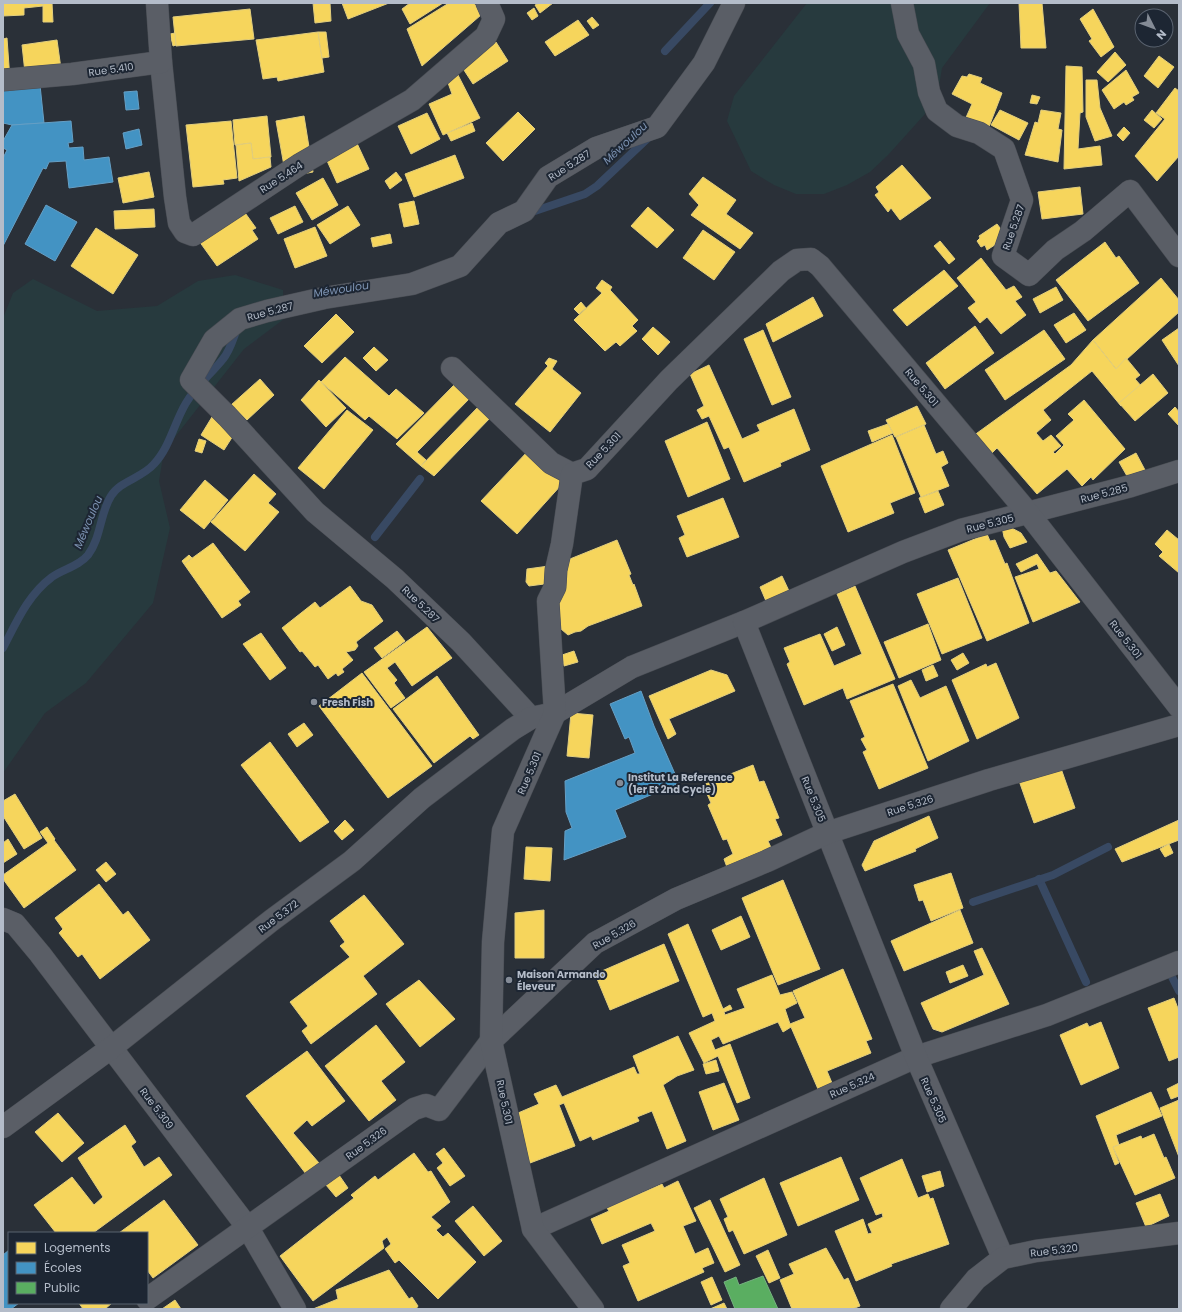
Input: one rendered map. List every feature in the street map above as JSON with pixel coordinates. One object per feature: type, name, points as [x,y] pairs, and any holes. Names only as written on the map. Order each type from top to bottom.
[{"type":"street","points":[[157,3],[161,62]]},
{"type":"street","name":"Rue 5.464","points":[[161,62],[179,223],[185,232],[194,235],[299,165],[412,100],[486,36],[494,19],[487,3]]},
{"type":"street","name":"Rue 5.287","points":[[531,718],[461,642],[396,579],[315,512],[227,416],[191,380],[214,340],[240,319],[267,311],[324,298],[412,284],[460,266],[499,223],[524,211],[548,177],[596,148],[657,127],[704,63],[734,3]]},
{"type":"street","name":"Rue 5.287","points":[[902,3],[908,34],[924,64],[929,92],[937,111],[957,126],[979,133],[1004,149],[1022,200],[1003,256],[1029,274],[1055,250],[1083,231],[1130,191],[1179,256]]},
{"type":"street","name":"Rue 5.410","points":[[3,80],[72,74],[161,62]]},
{"type":"street","name":"Rue 5.301","points":[[593,1309],[532,1229],[491,1041],[493,942],[503,831],[555,713],[548,601],[555,587],[556,570],[562,544],[572,474],[587,469],[669,380],[781,270],[797,260],[811,259],[820,266],[1029,514],[1179,707]]},
{"type":"street","points":[[452,368],[551,463],[572,474]]},
{"type":"street","name":"Rue 5.285","points":[[1029,514],[1179,471]]},
{"type":"street","name":"Rue 5.305","points":[[1003,1258],[916,1057],[744,622],[903,552],[961,530],[1029,514]]},
{"type":"street","name":"Rue 5.372","points":[[3,1127],[111,1048],[272,920],[352,861],[422,798],[513,729],[531,718],[555,713],[632,667],[744,622]]},
{"type":"street","name":"Rue 5.326","points":[[148,1298],[414,1109],[426,1105],[439,1110],[491,1041],[595,944],[676,899],[767,861],[827,833],[988,780],[1179,725]]},
{"type":"street","name":"Rue 5.309","points":[[3,919],[14,924],[111,1048],[248,1228],[295,1309]]},
{"type":"street","name":"Rue 5.324","points":[[532,1229],[916,1057],[1047,1015],[1179,962]]},
{"type":"street","name":"Rue 5.320","points":[[950,1309],[976,1279],[1003,1258],[1036,1251],[1179,1234]]},
{"type":"green space","points":[[807,3],[990,3],[942,68],[938,92],[925,114],[888,155],[870,172],[847,185],[824,194],[796,194],[774,185],[751,171],[727,121],[734,96]]},
{"type":"green space","points":[[235,275],[283,290],[284,319],[244,349],[164,451],[159,481],[170,528],[153,603],[86,683],[45,713],[3,773],[3,318],[13,293],[33,279],[97,311],[157,306],[198,281]]},
{"type":"building: Logements","points":[[3,3],[43,3],[43,6],[24,8],[24,15],[3,16]]},
{"type":"building: Logements","points":[[43,3],[52,3],[53,22],[43,22]]},
{"type":"building: Logements","points":[[313,3],[330,3],[331,21],[315,23]]},
{"type":"building: Logements","points":[[342,3],[389,3],[348,19]]},
{"type":"building: Logements","points":[[410,3],[443,3],[410,24],[402,9]]},
{"type":"building: Logements","points":[[449,3],[474,3],[481,15],[422,66],[407,29]]},
{"type":"building: Logements","points":[[540,3],[553,3],[540,13],[535,5]]},
{"type":"building: Logements","points":[[1019,3],[1042,3],[1046,48],[1021,48]]},
{"type":"building: Logements","points":[[534,8],[538,16],[532,20],[527,13]]},
{"type":"building: Logements","points":[[250,9],[254,39],[176,46],[173,17]]},
{"type":"building: Logements","points":[[1093,9],[1114,47],[1101,57],[1089,41],[1092,39],[1080,19]]},
{"type":"building: Logements","points":[[592,17],[599,25],[593,29],[587,21]]},
{"type":"building: Logements","points":[[578,20],[589,35],[555,56],[545,42]]},
{"type":"building: Logements","points":[[318,32],[324,72],[278,81],[277,77],[263,79],[256,40]]},
{"type":"building: Logements","points":[[318,32],[326,32],[329,57],[322,58]]},
{"type":"building: Logements","points":[[175,33],[176,45],[173,46],[170,34]]},
{"type":"building: Logements","points":[[7,38],[10,80],[3,80],[3,39]]},
{"type":"building: Logements","points":[[57,40],[62,76],[26,82],[22,45]]},
{"type":"building: Logements","points":[[496,42],[508,61],[473,84],[462,67]]},
{"type":"building: Logements","points":[[1115,52],[1126,65],[1108,82],[1097,72]]},
{"type":"building: Logements","points":[[1159,56],[1174,67],[1158,88],[1144,76]]},
{"type":"building: Logements","points":[[1066,66],[1082,67],[1083,112],[1080,113],[1078,149],[1100,146],[1102,165],[1064,169]]},
{"type":"building: Logements","points":[[1126,70],[1139,93],[1132,97],[1134,100],[1126,105],[1124,102],[1114,109],[1102,90]]},
{"type":"building: Logements","points":[[969,74],[982,78],[980,83],[1002,93],[987,132],[964,122],[972,104],[952,94],[962,76],[967,77]]},
{"type":"building: Logements","points":[[458,75],[480,118],[443,135],[429,104],[452,94],[447,80]]},
{"type":"building: Logements","points":[[1086,80],[1097,80],[1100,108],[1112,136],[1095,141],[1086,117]]},
{"type":"building: Logements","points":[[1175,88],[1179,91],[1179,156],[1157,181],[1135,156],[1165,119],[1156,113]]},
{"type":"building: Logements","points":[[1032,95],[1040,97],[1037,104],[1030,103]]},
{"type":"building: Logements","points":[[1000,110],[1028,123],[1019,140],[991,125]]},
{"type":"building: Logements","points":[[1041,110],[1061,113],[1058,129],[1062,130],[1058,162],[1025,155],[1035,122],[1038,123]]},
{"type":"building: Logements","points":[[1152,110],[1162,119],[1154,128],[1144,120]]},
{"type":"building: Logements","points":[[518,112],[535,129],[503,161],[486,143]]},
{"type":"building: Logements","points":[[427,113],[440,139],[411,154],[398,126]]},
{"type":"building: Logements","points":[[267,116],[271,157],[253,159],[251,143],[235,145],[233,120]]},
{"type":"building: Logements","points":[[304,116],[313,172],[286,177],[276,121]]},
{"type":"building: Logements","points":[[231,121],[237,178],[223,180],[224,184],[193,187],[186,125]]},
{"type":"building: Logements","points":[[472,123],[475,131],[451,141],[447,133]]},
{"type":"building: Logements","points":[[1124,127],[1130,133],[1123,141],[1117,135]]},
{"type":"building: Logements","points":[[355,139],[369,169],[337,183],[324,154]]},
{"type":"building: Logements","points":[[251,143],[253,159],[270,157],[271,167],[239,181],[236,145]]},
{"type":"building: Logements","points":[[455,155],[464,178],[414,197],[405,174]]},
{"type":"building: Logements","points":[[902,165],[931,198],[900,220],[891,208],[888,212],[875,195],[879,192],[876,187]]},
{"type":"building: Logements","points":[[149,172],[154,197],[123,203],[118,178]]},
{"type":"building: Logements","points":[[396,172],[402,180],[390,189],[385,181]]},
{"type":"building: Logements","points":[[703,177],[736,200],[726,214],[753,233],[740,249],[691,215],[699,205],[689,194]]},
{"type":"building: Logements","points":[[323,178],[338,205],[312,220],[296,193]]},
{"type":"building: Logements","points":[[1080,187],[1083,214],[1042,219],[1038,192]]},
{"type":"building: Logements","points":[[414,201],[419,224],[404,227],[399,204]]},
{"type":"building: Logements","points":[[295,206],[303,222],[278,234],[270,218]]},
{"type":"building: Logements","points":[[348,206],[360,225],[330,244],[317,225]]},
{"type":"building: Logements","points":[[648,207],[674,230],[657,248],[631,226]]},
{"type":"building: Logements","points":[[154,209],[155,227],[115,229],[114,211]]},
{"type":"building: Logements","points":[[243,210],[256,228],[252,230],[258,239],[217,266],[199,241]]},
{"type":"building: Logements","points":[[997,224],[1007,237],[987,250],[985,245],[981,247],[977,241],[980,238],[979,236]]},
{"type":"building: Logements","points":[[315,227],[327,256],[295,268],[284,239]]},
{"type":"building: Logements","points":[[96,228],[138,255],[113,294],[71,266]]},
{"type":"building: Logements","points":[[703,230],[735,252],[714,280],[683,258]]},
{"type":"building: Logements","points":[[390,234],[392,243],[373,247],[371,238]]},
{"type":"building: Logements","points":[[940,241],[955,259],[949,264],[934,246]]},
{"type":"building: Logements","points":[[1105,242],[1116,258],[1119,256],[1139,283],[1088,321],[1056,280]]},
{"type":"building: Logements","points":[[981,258],[1006,290],[1014,286],[1022,297],[1015,301],[1026,315],[1001,334],[987,317],[980,323],[968,308],[976,302],[957,278]]},
{"type":"building: Logements","points":[[944,270],[958,286],[907,326],[893,310]]},
{"type":"building: Logements","points":[[1161,278],[1179,300],[1179,312],[1116,369],[1093,340]]},
{"type":"building: Logements","points":[[602,280],[612,287],[610,290],[638,320],[632,326],[637,331],[620,346],[616,342],[605,351],[574,320],[602,293],[596,288]]},
{"type":"building: Logements","points":[[1056,287],[1063,300],[1040,313],[1033,299]]},
{"type":"building: Logements","points":[[813,297],[823,316],[773,342],[766,324]]},
{"type":"building: Logements","points":[[581,302],[586,308],[579,314],[574,309]]},
{"type":"building: Logements","points":[[1074,313],[1086,330],[1066,343],[1054,325]]},
{"type":"building: Logements","points":[[336,314],[354,332],[322,363],[304,346]]},
{"type":"building: Logements","points":[[975,326],[994,353],[945,389],[926,363]]},
{"type":"building: Logements","points":[[653,327],[670,342],[658,355],[642,339]]},
{"type":"building: Logements","points":[[1179,328],[1179,366],[1162,340]]},
{"type":"building: Logements","points":[[763,330],[791,397],[772,405],[744,339]]},
{"type":"building: Logements","points":[[1044,330],[1065,359],[1005,400],[985,370]]},
{"type":"building: Logements","points":[[1093,340],[1116,369],[1126,358],[1140,375],[1135,379],[1143,388],[1121,406],[1092,371],[1043,410],[1051,420],[1036,433],[1043,441],[1051,435],[1061,446],[1053,452],[1055,454],[1064,445],[1056,436],[1074,420],[1068,414],[1084,400],[1125,449],[1093,480],[1091,477],[1082,486],[1067,469],[1037,494],[997,448],[990,455],[973,436],[1071,365]]},
{"type":"building: Logements","points":[[374,347],[388,360],[376,371],[363,358]]},
{"type":"building: Logements","points":[[345,357],[389,396],[396,389],[424,413],[397,439],[369,416],[365,420],[321,382]]},
{"type":"building: Logements","points":[[549,358],[557,361],[552,369],[581,393],[550,432],[515,404],[548,366],[545,363]]},
{"type":"building: Logements","points":[[709,365],[742,439],[760,431],[757,425],[794,409],[810,450],[780,463],[781,466],[744,482],[729,447],[724,449],[709,416],[702,419],[697,410],[704,406],[690,374]]},
{"type":"building: Logements","points":[[1153,374],[1168,393],[1135,421],[1119,403]]},
{"type":"building: Logements","points":[[260,379],[274,395],[247,420],[231,405]]},
{"type":"building: Logements","points":[[319,380],[346,408],[326,427],[301,400]]},
{"type":"building: Logements","points":[[456,383],[471,397],[417,452],[426,460],[421,466],[396,444]]},
{"type":"building: Logements","points":[[479,406],[491,417],[434,476],[421,466]]},
{"type":"building: Logements","points":[[917,406],[926,424],[895,437],[886,420]]},
{"type":"building: Logements","points":[[1175,407],[1179,412],[1179,426],[1168,414]]},
{"type":"building: Logements","points":[[347,410],[373,430],[324,489],[298,468]]},
{"type":"building: Logements","points":[[215,412],[238,428],[224,450],[201,435]]},
{"type":"building: Logements","points":[[707,422],[730,479],[688,497],[665,441]]},
{"type":"building: Logements","points":[[888,424],[893,433],[872,442],[868,431]]},
{"type":"building: Logements","points":[[924,425],[936,454],[943,451],[948,463],[941,467],[949,486],[921,497],[896,437]]},
{"type":"building: Logements","points":[[892,435],[915,493],[890,503],[894,513],[848,532],[821,466]]},
{"type":"building: Logements","points":[[199,439],[206,441],[202,453],[195,451]]},
{"type":"building: Logements","points":[[528,451],[563,483],[517,534],[481,501]]},
{"type":"building: Logements","points":[[1136,453],[1145,470],[1127,476],[1119,462]]},
{"type":"building: Logements","points":[[254,474],[276,494],[268,503],[279,512],[245,551],[211,522]]},
{"type":"building: Logements","points":[[205,480],[228,500],[204,529],[180,510]]},
{"type":"building: Logements","points":[[938,491],[944,505],[925,513],[919,498]]},
{"type":"building: Logements","points":[[723,498],[739,537],[687,557],[679,538],[685,535],[677,516]]},
{"type":"building: Logements","points":[[1006,525],[1021,533],[1027,542],[1010,548],[1004,537],[1002,527]]},
{"type":"building: Logements","points":[[1167,530],[1179,540],[1179,573],[1159,556],[1163,552],[1155,544]]},
{"type":"building: Logements","points":[[987,534],[990,541],[995,540],[1005,564],[1007,563],[1029,623],[987,641],[948,550]]},
{"type":"building: Logements","points":[[617,540],[642,606],[568,635],[561,629],[556,594],[560,563]]},
{"type":"building: Logements","points":[[213,543],[250,592],[238,601],[241,605],[222,618],[184,564]]},
{"type":"building: Logements","points":[[1037,554],[1050,573],[1056,571],[1080,602],[1033,622],[1015,577],[1039,569],[1037,564],[1021,572],[1016,564]]},
{"type":"building: Logements","points":[[189,555],[192,558],[184,564],[182,561]]},
{"type":"building: Logements","points":[[549,566],[552,583],[529,586],[526,582],[527,569]]},
{"type":"building: Logements","points":[[782,576],[789,591],[766,601],[760,587]]},
{"type":"building: Logements","points":[[958,578],[982,638],[942,654],[917,594]]},
{"type":"building: Logements","points":[[350,586],[361,601],[372,605],[383,621],[356,642],[358,646],[355,650],[346,652],[353,660],[342,669],[344,672],[338,676],[336,673],[328,679],[318,665],[315,667],[302,651],[300,652],[282,628],[315,602],[320,608]]},
{"type":"building: Logements","points":[[855,586],[895,679],[847,699],[843,688],[804,705],[787,664],[790,662],[784,648],[820,634],[834,666],[862,654],[837,594]]},
{"type":"building: Logements","points":[[928,624],[941,660],[899,678],[884,642]]},
{"type":"building: Logements","points":[[427,627],[452,658],[412,686],[395,662],[387,668],[397,680],[394,683],[405,698],[391,708],[364,672]]},
{"type":"building: Logements","points":[[837,627],[845,645],[832,651],[824,634]]},
{"type":"building: Logements","points":[[397,631],[405,641],[382,658],[374,648]]},
{"type":"building: Logements","points":[[261,633],[286,668],[270,680],[243,644]]},
{"type":"building: Logements","points":[[574,651],[578,662],[564,666],[562,655]]},
{"type":"building: Logements","points":[[963,653],[969,663],[957,670],[951,660]]},
{"type":"building: Logements","points":[[996,663],[1019,718],[977,739],[952,680],[986,664],[987,667]]},
{"type":"building: Logements","points":[[933,665],[938,676],[926,681],[922,670]]},
{"type":"building: Logements","points":[[711,670],[727,675],[735,691],[669,719],[676,734],[668,739],[649,696]]},
{"type":"building: Logements","points":[[362,673],[432,766],[388,798],[319,706]]},
{"type":"building: Logements","points":[[437,676],[479,735],[473,739],[470,736],[434,763],[393,709]]},
{"type":"building: Logements","points":[[911,680],[920,698],[946,686],[969,741],[928,761],[898,686]]},
{"type":"building: Logements","points":[[893,684],[928,768],[879,789],[863,752],[867,750],[861,739],[865,737],[850,701]]},
{"type":"building: Logements","points":[[571,713],[593,715],[589,758],[567,756]]},
{"type":"building: Logements","points":[[304,723],[313,735],[297,747],[288,734]]},
{"type":"building: Logements","points":[[270,742],[329,822],[300,842],[241,765]]},
{"type":"building: Logements","points":[[1058,760],[1075,808],[1034,823],[1017,775]]},
{"type":"building: Logements","points":[[753,765],[759,782],[764,781],[779,818],[775,819],[782,835],[768,841],[773,852],[728,870],[724,859],[733,854],[727,839],[723,840],[708,805],[711,803],[703,785]]},
{"type":"building: Logements","points":[[15,794],[42,838],[24,849],[3,816],[3,801]]},
{"type":"building: Logements","points":[[929,816],[938,838],[915,849],[916,851],[865,871],[862,865],[874,841]]},
{"type":"building: Logements","points":[[345,820],[354,830],[342,840],[334,831]]},
{"type":"building: Logements","points":[[1179,820],[1179,840],[1122,862],[1115,849]]},
{"type":"building: Logements","points":[[47,827],[55,839],[54,840],[76,870],[24,908],[3,879],[3,875],[48,843],[40,832]]},
{"type":"building: Logements","points":[[8,839],[17,854],[3,863],[3,843]]},
{"type":"building: Logements","points":[[1169,844],[1173,853],[1165,857],[1160,849]]},
{"type":"building: Logements","points":[[526,847],[552,848],[550,881],[524,879]]},
{"type":"building: Logements","points":[[106,862],[116,874],[106,882],[96,870]]},
{"type":"building: Logements","points":[[951,873],[963,908],[931,921],[923,900],[919,901],[914,885]]},
{"type":"building: Logements","points":[[783,880],[820,969],[778,985],[742,898]]},
{"type":"building: Logements","points":[[99,884],[123,915],[128,911],[150,940],[100,979],[82,954],[78,957],[59,933],[63,929],[55,918]]},
{"type":"building: Logements","points":[[364,895],[404,944],[363,976],[377,994],[311,1044],[302,1031],[308,1026],[290,1002],[350,957],[340,946],[345,942],[330,921]]},
{"type":"building: Logements","points":[[544,910],[544,958],[515,958],[515,913]]},
{"type":"building: Logements","points":[[960,910],[973,943],[904,971],[891,941]]},
{"type":"building: Logements","points":[[741,916],[750,937],[721,950],[712,930]]},
{"type":"building: Logements","points":[[688,924],[723,1009],[730,1005],[732,1009],[724,1012],[725,1015],[745,1008],[737,989],[772,975],[780,995],[792,992],[797,1003],[785,1009],[790,1024],[805,1018],[793,991],[843,969],[872,1039],[866,1041],[871,1053],[827,1071],[832,1083],[818,1089],[791,1027],[783,1032],[778,1022],[723,1044],[719,1036],[711,1040],[715,1050],[730,1044],[750,1098],[737,1103],[718,1056],[704,1063],[689,1033],[715,1021],[712,1013],[703,1017],[668,934]]},
{"type":"building: Logements","points":[[664,944],[679,981],[610,1010],[595,974]]},
{"type":"building: Logements","points":[[982,948],[1009,1004],[942,1032],[933,1029],[921,1003],[984,975],[974,951]]},
{"type":"building: Logements","points":[[963,965],[968,976],[950,983],[946,972]]},
{"type":"building: Logements","points":[[419,980],[455,1019],[420,1047],[386,1004]]},
{"type":"building: Logements","points":[[1174,998],[1179,1011],[1179,1057],[1169,1061],[1148,1008]]},
{"type":"building: Logements","points":[[1101,1022],[1119,1068],[1081,1085],[1060,1035],[1087,1023],[1089,1027]]},
{"type":"building: Logements","points":[[376,1025],[405,1062],[381,1081],[396,1100],[369,1121],[325,1066]]},
{"type":"building: Logements","points":[[678,1036],[694,1070],[677,1076],[663,1085],[686,1141],[667,1149],[652,1111],[637,1117],[639,1121],[593,1140],[591,1136],[580,1141],[564,1103],[559,1105],[575,1146],[530,1163],[511,1116],[539,1104],[534,1094],[556,1085],[562,1097],[634,1067],[637,1074],[640,1074],[633,1056]]},
{"type":"building: Logements","points":[[307,1051],[345,1101],[312,1126],[307,1120],[293,1133],[319,1163],[306,1174],[246,1096]]},
{"type":"building: Logements","points":[[716,1060],[719,1071],[706,1074],[703,1064]]},
{"type":"building: Logements","points":[[724,1083],[739,1120],[713,1130],[699,1092]]},
{"type":"building: Logements","points":[[1179,1083],[1179,1096],[1171,1099],[1167,1089]]},
{"type":"building: Logements","points":[[1151,1092],[1162,1116],[1116,1135],[1119,1145],[1113,1147],[1119,1163],[1115,1165],[1096,1116]]},
{"type":"building: Logements","points":[[1179,1100],[1179,1157],[1160,1108]]},
{"type":"building: Logements","points":[[58,1113],[84,1143],[62,1162],[35,1132]]},
{"type":"building: Logements","points":[[125,1125],[136,1142],[131,1146],[144,1167],[159,1157],[172,1175],[94,1232],[55,1232],[34,1205],[72,1177],[94,1205],[103,1197],[78,1158]]},
{"type":"building: Logements","points":[[1154,1134],[1164,1158],[1166,1157],[1175,1178],[1135,1195],[1113,1147],[1141,1136],[1142,1139]]},
{"type":"building: Logements","points":[[444,1148],[465,1176],[450,1186],[437,1168],[443,1163],[436,1154]]},
{"type":"building: Logements","points":[[414,1153],[428,1172],[431,1171],[450,1202],[431,1217],[441,1226],[436,1230],[443,1237],[448,1233],[476,1262],[438,1299],[399,1260],[395,1263],[385,1249],[391,1244],[387,1237],[382,1241],[384,1248],[313,1301],[280,1256],[354,1198],[351,1195],[375,1176],[378,1180]]},
{"type":"building: Logements","points":[[841,1157],[859,1200],[798,1226],[780,1183]]},
{"type":"building: Logements","points":[[902,1159],[918,1198],[928,1194],[930,1199],[933,1198],[949,1244],[891,1264],[892,1266],[856,1281],[835,1231],[863,1219],[868,1234],[872,1233],[868,1224],[883,1217],[882,1213],[876,1215],[860,1178]]},
{"type":"building: Logements","points":[[940,1171],[944,1186],[927,1192],[922,1176]]},
{"type":"building: Logements","points":[[339,1175],[348,1188],[336,1197],[326,1185]]},
{"type":"building: Logements","points":[[764,1178],[787,1235],[744,1254],[733,1230],[729,1232],[724,1219],[728,1217],[720,1199]]},
{"type":"building: Logements","points":[[678,1181],[696,1221],[683,1226],[695,1254],[708,1248],[714,1263],[702,1268],[704,1272],[638,1301],[623,1266],[630,1263],[622,1245],[655,1231],[651,1223],[602,1244],[591,1219],[609,1211],[607,1208],[662,1184],[664,1188]]},
{"type":"building: Logements","points":[[1160,1194],[1169,1216],[1146,1227],[1136,1203]]},
{"type":"building: Logements","points":[[164,1200],[198,1245],[153,1278],[148,1271],[148,1232],[120,1232]]},
{"type":"building: Logements","points":[[710,1200],[740,1265],[725,1272],[694,1208]]},
{"type":"building: Logements","points":[[473,1206],[502,1241],[484,1256],[455,1221]]},
{"type":"building: Logements","points":[[826,1248],[844,1280],[848,1278],[860,1306],[852,1309],[792,1309],[780,1280],[794,1274],[789,1264]]},
{"type":"building: Logements","points":[[768,1250],[780,1278],[769,1283],[756,1256]]},
{"type":"building: Logements","points":[[389,1270],[409,1299],[412,1297],[418,1306],[416,1309],[313,1309],[338,1299],[336,1290]]},
{"type":"building: Logements","points":[[712,1277],[722,1300],[711,1305],[701,1282]]},
{"type":"building: Logements","points":[[175,1300],[181,1309],[162,1309]]},
{"type":"building: Logements","points":[[724,1303],[727,1309],[710,1309]]},
{"type":"building: Logements","points":[[80,1304],[111,1304],[105,1309],[83,1309]]},
{"type":"building: Écoles","points":[[40,85],[44,123],[12,125],[3,123],[3,86]]},
{"type":"building: Écoles","points":[[137,91],[139,109],[126,110],[124,92]]},
{"type":"building: Écoles","points":[[71,121],[73,142],[68,143],[69,148],[83,147],[84,160],[109,157],[113,182],[69,188],[66,161],[49,162],[46,169],[43,168],[3,246],[3,158],[7,150],[3,148],[3,141],[12,125]]},
{"type":"building: Écoles","points":[[139,129],[142,145],[126,149],[123,133]]},
{"type":"building: Écoles","points":[[46,205],[77,222],[55,261],[25,244]]},
{"type":"building: Écoles","points":[[641,691],[654,726],[679,783],[615,810],[626,837],[564,860],[565,831],[572,828],[566,812],[565,781],[635,753],[629,737],[625,739],[610,704]]},
{"type":"building: Écoles","points":[[8,1251],[8,1304],[18,1304],[11,1309],[3,1309],[3,1255]]},
{"type":"building: Public","points":[[763,1276],[778,1309],[735,1309],[724,1282],[736,1277],[739,1285]]},
{"type":"waterway","points":[[665,51],[710,3]]},
{"type":"waterway","name":"Méwoulou","points":[[529,213],[585,194],[597,186],[649,137]]},
{"type":"waterway","name":"Méwoulou","points":[[3,648],[24,609],[36,592],[52,577],[76,565],[88,555],[96,541],[107,503],[111,496],[125,483],[143,473],[154,464],[168,443],[186,403],[194,391],[228,352],[237,329]]},
{"type":"waterway","points":[[375,537],[420,479]]},
{"type":"waterway","points":[[973,902],[1053,875],[1108,847]]},
{"type":"waterway","points":[[1039,879],[1086,982]]},
{"type":"waterway","points":[[1169,971],[1179,991]]},
{"type":"place","name":"Fresh Fish","points":[[314,702]]},
{"type":"place","name":"Institut La Reference (1er Et 2nd Cycle)","points":[[620,783]]},
{"type":"place","name":"Maison Armando Éleveur","points":[[509,980]]}]
